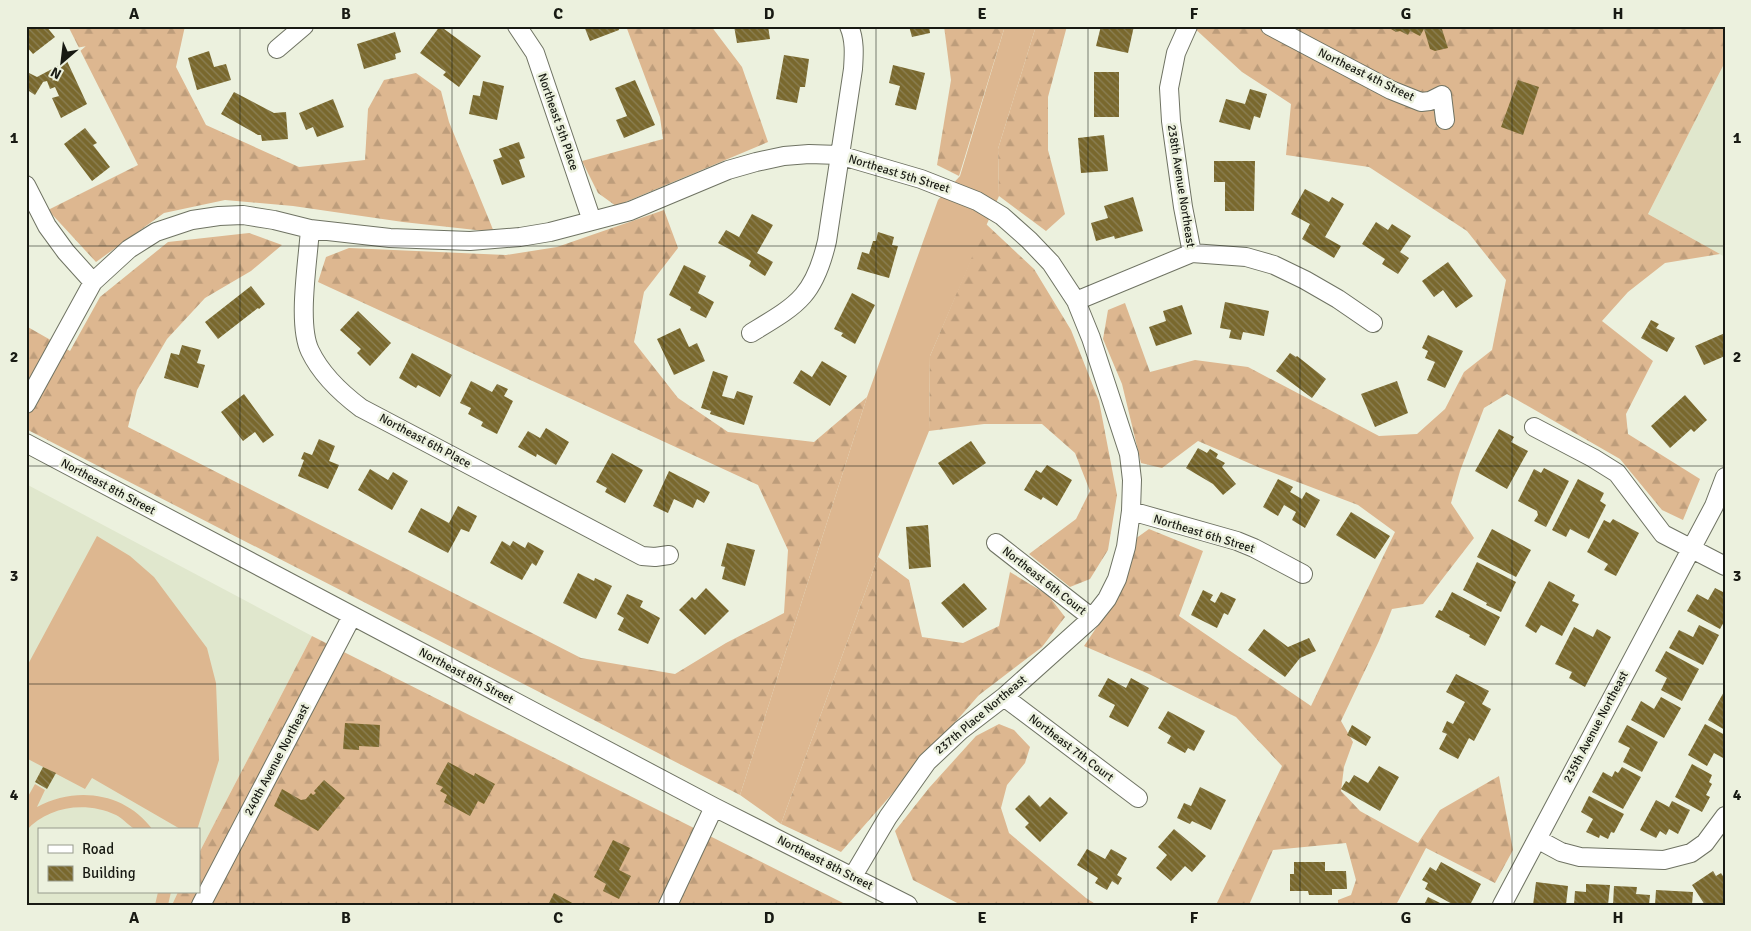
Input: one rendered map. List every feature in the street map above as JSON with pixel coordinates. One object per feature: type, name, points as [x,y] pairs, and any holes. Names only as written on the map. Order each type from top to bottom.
[{"type":"street","points":[[277,50],[304,26]]},
{"type":"street","name":"Northeast 5th Place","points":[[517,26],[535,53],[592,221]]},
{"type":"street","points":[[751,333],[786,312],[802,297],[815,280],[822,262],[827,241],[854,53],[852,33],[849,26]]},
{"type":"street","name":"238th Avenue Northeast","points":[[1076,301],[1192,253],[1173,140],[1169,88],[1176,54],[1188,26]]},
{"type":"street","name":"Northeast 4th Street","points":[[1270,26],[1391,90],[1421,102],[1430,101],[1442,95],[1446,120]]},
{"type":"street","name":"Northeast 5th Street","points":[[26,404],[93,282],[129,248],[156,232],[192,220],[243,215],[310,229],[390,238],[470,241],[520,237],[550,232],[630,211],[728,170],[756,162],[784,156],[809,154],[839,156],[921,178],[977,201],[1002,216],[1051,263],[1076,301],[1091,338],[1129,454],[1132,480],[1132,512],[1126,547],[1116,579],[1107,599],[1092,618]]},
{"type":"street","points":[[26,185],[46,226],[93,282]]},
{"type":"street","name":"Northeast 6th Place","points":[[310,229],[303,319],[305,336],[309,350],[317,364],[344,395],[361,408],[642,556],[669,555]]},
{"type":"street","points":[[1192,253],[1246,257],[1274,265],[1338,299],[1373,323]]},
{"type":"street","points":[[1534,427],[1617,473],[1663,534],[1725,566]]},
{"type":"street","name":"Northeast 8th Street","points":[[26,443],[714,807],[908,905]]},
{"type":"street","name":"235th Avenue Northeast","points":[[1502,905],[1714,506],[1725,477]]},
{"type":"street","name":"Northeast 6th Street","points":[[1132,512],[1237,541],[1303,574]]},
{"type":"street","name":"Northeast 6th Court","points":[[996,543],[1092,618]]},
{"type":"street","name":"240th Avenue Northeast","points":[[201,905],[352,616]]},
{"type":"street","name":"237th Place Northeast","points":[[853,876],[888,817],[927,762],[961,730],[1004,697],[1092,618]]},
{"type":"street","name":"Northeast 7th Court","points":[[1004,697],[1138,798]]},
{"type":"street","points":[[668,905],[714,807]]},
{"type":"street","points":[[1537,839],[1561,852],[1580,857],[1664,860],[1691,852],[1705,843],[1725,816]]},
{"type":"shaded area","points":[[1725,62],[1725,257],[1648,214]]},
{"type":"shaded area","points":[[26,484],[312,636],[200,851],[200,828],[38,828],[38,894],[177,894],[172,905],[26,905]]},
{"type":"green space","points":[[68,26],[185,26],[176,67],[206,125],[299,167],[365,160],[368,109],[384,80],[416,73],[441,91],[449,122],[494,232],[403,222],[293,206],[225,200],[164,213],[96,262],[48,210],[138,165]]},
{"type":"green space","points":[[626,26],[711,26],[742,67],[768,142],[616,206],[598,193],[582,161],[663,139],[660,117]]},
{"type":"green space","points":[[944,26],[1005,26],[959,176],[937,165],[951,80]]},
{"type":"green space","points":[[1005,26],[1036,26],[998,149],[999,196],[930,356],[929,431],[878,557],[781,824],[740,795],[867,397],[938,200],[960,176]]},
{"type":"green space","points":[[1036,26],[1067,26],[1048,97],[1048,150],[1065,214],[1046,231],[999,196],[998,149]]},
{"type":"green space","points":[[1192,26],[1725,26],[1725,62],[1648,214],[1720,254],[1665,263],[1628,292],[1602,321],[1653,361],[1626,414],[1628,434],[1700,479],[1683,520],[1662,510],[1620,459],[1507,394],[1484,408],[1460,471],[1451,503],[1474,538],[1423,604],[1392,609],[1341,721],[1353,742],[1344,767],[1341,791],[1360,811],[1418,843],[1440,810],[1499,776],[1513,850],[1495,883],[1426,848],[1396,905],[1338,905],[1338,900],[1351,895],[1356,880],[1346,843],[1273,850],[1249,905],[1216,905],[1282,766],[1236,717],[1149,674],[1084,646],[1113,603],[1135,539],[1149,529],[1203,551],[1179,616],[1311,706],[1395,532],[1358,505],[1258,467],[1198,441],[1162,468],[1141,463],[1122,384],[1103,339],[1108,310],[1125,303],[1150,372],[1195,360],[1248,367],[1379,436],[1417,434],[1445,409],[1464,372],[1492,350],[1506,280],[1467,231],[1369,167],[1286,155],[1291,104],[1242,72]]},
{"type":"green space","points":[[664,210],[678,248],[644,292],[634,342],[678,398],[728,432],[814,442],[867,397],[740,795],[26,429],[26,326],[70,351],[100,297],[168,242],[249,233],[282,245],[251,271],[205,298],[167,339],[137,390],[128,427],[581,658],[675,674],[726,643],[784,613],[788,550],[758,485],[318,282],[326,257],[349,248],[506,255],[557,247]]},
{"type":"green space","points":[[986,224],[1034,269],[1071,330],[1099,401],[1117,495],[1108,550],[1090,579],[1070,587],[1029,554],[1076,519],[1090,491],[1075,453],[1042,424],[984,424],[929,431],[930,356]]},
{"type":"green space","points":[[97,536],[130,556],[154,577],[207,648],[216,683],[219,760],[198,828],[179,828],[92,778],[85,789],[26,758],[26,668]]},
{"type":"green space","points":[[878,557],[909,580],[922,637],[963,643],[999,626],[1010,572],[1048,595],[1065,617],[1042,647],[979,695],[841,852],[781,824]]},
{"type":"green space","points":[[312,636],[847,905],[172,905],[177,894],[200,894],[200,851]]},
{"type":"green space","points":[[999,724],[1014,730],[1030,747],[1025,763],[1007,785],[1001,808],[1009,833],[1086,898],[1097,905],[961,905],[913,880],[895,831],[929,788],[976,736]]},
{"type":"green space","points":[[35,784],[45,790],[37,807],[52,800],[68,796],[99,796],[129,807],[142,817],[151,828],[133,828],[116,815],[92,808],[80,807],[56,811],[45,816],[26,831],[26,800]]},
{"type":"green space","points":[[158,894],[171,894],[168,905],[155,905]]},
{"type":"building","points":[[26,26],[46,26],[55,37],[33,54],[26,46]]},
{"type":"building","points":[[440,26],[481,56],[459,87],[443,75],[446,72],[420,53]]},
{"type":"building","points":[[584,26],[618,26],[619,30],[590,41]]},
{"type":"building","points":[[734,26],[768,26],[770,39],[737,43]]},
{"type":"building","points":[[909,26],[929,26],[930,33],[912,37]]},
{"type":"building","points":[[1101,26],[1134,26],[1128,53],[1096,46]]},
{"type":"building","points":[[1386,26],[1441,26],[1448,48],[1435,51],[1430,49],[1424,29],[1420,36],[1410,31],[1408,35],[1400,31],[1396,32]]},
{"type":"building","points":[[395,32],[401,52],[395,54],[396,59],[364,69],[357,44]]},
{"type":"building","points":[[209,51],[214,67],[226,64],[231,80],[197,90],[188,58]]},
{"type":"building","points":[[784,55],[809,59],[805,87],[800,87],[797,103],[776,99]]},
{"type":"building","points":[[67,61],[87,104],[61,118],[52,98],[59,96],[55,87],[50,89],[47,81],[43,82],[35,95],[26,89],[26,76],[29,73],[37,77]]},
{"type":"building","points":[[893,65],[925,73],[916,110],[895,105],[900,86],[889,83]]},
{"type":"building","points":[[1094,72],[1119,72],[1119,117],[1094,117]]},
{"type":"building","points":[[635,80],[655,125],[624,138],[616,120],[627,116],[615,88]]},
{"type":"building","points":[[1518,80],[1539,87],[1523,135],[1501,127]]},
{"type":"building","points":[[483,81],[504,86],[497,120],[469,114],[473,95],[480,96]]},
{"type":"building","points":[[1250,89],[1267,94],[1260,118],[1254,116],[1250,130],[1219,122],[1226,99],[1245,104]]},
{"type":"building","points":[[234,92],[274,113],[286,112],[288,139],[262,141],[261,135],[221,114]]},
{"type":"building","points":[[333,99],[344,127],[317,137],[313,127],[306,130],[299,113]]},
{"type":"building","points":[[85,128],[97,143],[93,145],[110,167],[92,181],[64,144]]},
{"type":"building","points":[[1104,135],[1108,171],[1081,173],[1078,138]]},
{"type":"building","points":[[519,142],[525,158],[519,160],[525,177],[502,185],[493,160],[502,157],[499,149]]},
{"type":"building","points":[[1214,161],[1255,161],[1254,211],[1225,211],[1225,182],[1214,182]]},
{"type":"building","points":[[1305,189],[1329,202],[1332,197],[1344,204],[1325,237],[1341,246],[1334,258],[1302,239],[1310,224],[1291,214]]},
{"type":"building","points":[[1133,197],[1143,231],[1115,239],[1114,236],[1096,241],[1091,223],[1108,218],[1104,206]]},
{"type":"building","points":[[752,214],[773,225],[757,253],[773,262],[765,276],[749,266],[751,261],[718,243],[726,230],[739,237]]},
{"type":"building","points":[[1376,222],[1388,230],[1392,224],[1411,236],[1400,252],[1409,258],[1398,274],[1382,264],[1385,259],[1362,244]]},
{"type":"building","points":[[878,232],[894,237],[892,245],[898,246],[889,278],[857,269],[862,252],[869,254],[873,241],[876,241]]},
{"type":"building","points":[[1448,262],[1473,296],[1456,308],[1443,290],[1434,297],[1422,281]]},
{"type":"building","points":[[684,265],[706,276],[698,293],[714,302],[706,318],[690,310],[691,307],[669,295]]},
{"type":"building","points":[[251,286],[265,304],[218,339],[205,322]]},
{"type":"building","points":[[852,293],[875,305],[855,344],[841,336],[843,333],[834,329]]},
{"type":"building","points":[[1225,302],[1269,311],[1264,336],[1243,332],[1241,340],[1229,338],[1231,330],[1220,328]]},
{"type":"building","points":[[1182,305],[1192,334],[1156,346],[1149,327],[1166,321],[1163,311]]},
{"type":"building","points":[[358,311],[391,343],[370,366],[357,353],[361,349],[340,330]]},
{"type":"building","points":[[1651,320],[1659,324],[1656,328],[1675,338],[1667,352],[1641,338]]},
{"type":"building","points":[[680,328],[689,347],[697,343],[705,361],[674,375],[657,339]]},
{"type":"building","points":[[1725,333],[1725,356],[1704,365],[1695,346]]},
{"type":"building","points":[[1428,335],[1463,351],[1445,388],[1427,380],[1435,362],[1425,358],[1428,351],[1422,348]]},
{"type":"building","points":[[182,345],[201,350],[197,363],[205,365],[198,388],[164,378],[171,353],[179,355]]},
{"type":"building","points":[[412,353],[452,375],[440,397],[418,385],[416,388],[399,378]]},
{"type":"building","points":[[1290,353],[1297,356],[1326,379],[1312,398],[1276,371]]},
{"type":"building","points":[[822,361],[847,376],[830,406],[793,383],[801,370],[812,377]]},
{"type":"building","points":[[713,371],[728,376],[722,396],[734,399],[737,391],[753,396],[744,425],[710,414],[711,411],[701,408]]},
{"type":"building","points":[[471,381],[492,392],[497,384],[508,389],[504,396],[513,401],[497,434],[481,426],[483,422],[468,414],[471,408],[460,403]]},
{"type":"building","points":[[1397,381],[1408,413],[1375,427],[1361,394]]},
{"type":"building","points":[[244,394],[274,435],[263,443],[255,432],[243,441],[221,412]]},
{"type":"building","points":[[1685,395],[1707,420],[1694,432],[1691,429],[1670,448],[1651,426]]},
{"type":"building","points":[[546,428],[569,442],[556,465],[537,454],[536,457],[518,447],[528,431],[540,438]]},
{"type":"building","points":[[1499,429],[1514,437],[1511,442],[1528,451],[1507,489],[1475,471]]},
{"type":"building","points":[[319,439],[335,446],[329,461],[339,465],[328,489],[298,476],[304,460],[301,459],[304,452],[312,455]]},
{"type":"building","points":[[971,441],[986,463],[953,485],[938,463]]},
{"type":"building","points":[[1198,448],[1207,453],[1210,449],[1218,454],[1216,458],[1225,463],[1222,467],[1236,484],[1223,495],[1213,484],[1186,468]]},
{"type":"building","points":[[612,453],[643,470],[625,503],[605,492],[607,488],[596,482]]},
{"type":"building","points":[[1047,465],[1072,480],[1057,506],[1043,497],[1041,500],[1024,490],[1036,470],[1041,473]]},
{"type":"building","points":[[1544,468],[1569,481],[1546,527],[1534,521],[1538,515],[1537,511],[1518,501],[1534,469],[1541,473]]},
{"type":"building","points":[[370,469],[388,480],[393,472],[408,481],[392,510],[358,490]]},
{"type":"building","points":[[669,471],[710,492],[704,503],[697,499],[693,508],[674,499],[668,513],[653,506]]},
{"type":"building","points":[[1278,479],[1293,487],[1290,492],[1302,499],[1306,492],[1320,500],[1305,528],[1292,520],[1296,512],[1284,505],[1278,516],[1263,507]]},
{"type":"building","points":[[1578,479],[1604,493],[1600,501],[1606,505],[1589,539],[1570,529],[1566,537],[1552,530]]},
{"type":"building","points":[[458,506],[477,516],[469,532],[461,529],[448,553],[408,532],[421,508],[449,523]]},
{"type":"building","points":[[1351,512],[1390,536],[1375,559],[1336,535]]},
{"type":"building","points":[[1613,519],[1639,533],[1616,576],[1604,570],[1608,564],[1587,552],[1604,520],[1610,523]]},
{"type":"building","points":[[928,525],[931,567],[909,569],[906,527]]},
{"type":"building","points":[[1492,529],[1531,550],[1516,577],[1477,557]]},
{"type":"building","points":[[502,541],[510,546],[513,541],[525,548],[528,542],[544,551],[536,566],[532,563],[522,580],[490,563]]},
{"type":"building","points":[[727,543],[755,550],[745,586],[722,579],[725,567],[721,566]]},
{"type":"building","points":[[1477,562],[1516,582],[1501,612],[1463,590]]},
{"type":"building","points":[[578,573],[594,581],[595,578],[612,586],[596,619],[563,603]]},
{"type":"building","points":[[1549,581],[1575,595],[1572,601],[1579,604],[1562,636],[1541,625],[1536,633],[1525,626]]},
{"type":"building","points":[[964,583],[987,609],[963,628],[941,603]]},
{"type":"building","points":[[706,588],[729,611],[705,635],[679,610],[692,597],[695,600]]},
{"type":"building","points":[[1715,588],[1725,593],[1725,620],[1720,629],[1687,611],[1697,594],[1708,600]]},
{"type":"building","points":[[1203,590],[1213,595],[1210,600],[1215,603],[1221,592],[1236,599],[1228,615],[1224,613],[1217,628],[1191,615]]},
{"type":"building","points":[[1452,592],[1500,617],[1485,646],[1469,637],[1470,635],[1435,617],[1439,610],[1442,611]]},
{"type":"building","points":[[627,594],[643,601],[640,607],[660,618],[648,644],[618,630],[624,618],[617,614]]},
{"type":"building","points":[[1699,625],[1719,635],[1703,665],[1669,648],[1679,630],[1693,637]]},
{"type":"building","points":[[1574,627],[1593,637],[1597,629],[1611,637],[1585,687],[1569,678],[1572,672],[1555,664]]},
{"type":"building","points":[[1264,629],[1288,647],[1309,638],[1316,651],[1300,658],[1285,677],[1248,650]]},
{"type":"building","points":[[1666,651],[1699,669],[1682,701],[1661,690],[1667,678],[1655,671]]},
{"type":"building","points":[[1456,674],[1489,691],[1482,704],[1491,709],[1474,741],[1469,738],[1458,759],[1439,749],[1447,734],[1442,732],[1447,721],[1453,724],[1465,702],[1446,692]]},
{"type":"building","points":[[1108,678],[1126,688],[1131,678],[1149,688],[1128,727],[1109,717],[1115,705],[1098,696]]},
{"type":"building","points":[[1725,690],[1725,730],[1708,720]]},
{"type":"building","points":[[1661,697],[1681,708],[1664,738],[1631,720],[1641,701],[1654,709]]},
{"type":"building","points":[[1168,711],[1205,731],[1194,751],[1188,748],[1185,753],[1167,743],[1171,736],[1158,728]]},
{"type":"building","points":[[345,723],[380,725],[379,747],[359,746],[359,750],[343,749]]},
{"type":"building","points":[[1705,724],[1725,735],[1725,759],[1714,753],[1707,766],[1688,755]]},
{"type":"building","points":[[1352,725],[1371,737],[1366,746],[1347,735]]},
{"type":"building","points":[[1627,725],[1658,742],[1642,772],[1623,762],[1630,748],[1618,742]]},
{"type":"building","points":[[448,762],[474,776],[475,773],[495,784],[484,804],[478,801],[470,816],[444,802],[447,795],[440,791],[443,787],[436,784]]},
{"type":"building","points":[[1692,764],[1712,775],[1709,782],[1712,784],[1706,795],[1710,797],[1702,812],[1675,797]]},
{"type":"building","points":[[1379,766],[1399,777],[1380,811],[1341,789],[1346,781],[1349,783],[1354,775],[1368,783]]},
{"type":"building","points":[[43,767],[56,773],[47,789],[35,782]]},
{"type":"building","points":[[1622,767],[1641,777],[1623,809],[1592,792],[1603,772],[1612,777],[1615,771],[1618,773]]},
{"type":"building","points":[[324,780],[345,798],[318,831],[274,806],[282,789],[301,800],[306,799],[311,793],[313,795],[316,793],[314,791]]},
{"type":"building","points":[[1200,787],[1226,800],[1211,830],[1192,821],[1190,824],[1177,818],[1184,803],[1191,806]]},
{"type":"building","points":[[1029,795],[1040,807],[1050,797],[1068,813],[1040,842],[1025,827],[1029,823],[1015,809]]},
{"type":"building","points":[[1589,796],[1624,814],[1614,833],[1611,832],[1608,839],[1600,835],[1599,838],[1586,832],[1593,819],[1581,812]]},
{"type":"building","points":[[1656,800],[1669,807],[1672,801],[1690,810],[1678,834],[1669,829],[1666,835],[1660,831],[1656,838],[1640,830]]},
{"type":"building","points":[[1174,829],[1206,856],[1192,872],[1185,866],[1171,881],[1156,868],[1167,855],[1158,847]]},
{"type":"building","points":[[613,840],[630,848],[619,870],[631,876],[619,899],[603,891],[606,884],[594,877]]},
{"type":"building","points":[[1087,849],[1105,859],[1111,849],[1127,858],[1117,875],[1122,878],[1118,885],[1112,881],[1107,890],[1095,883],[1098,878],[1077,865]]},
{"type":"building","points":[[1294,862],[1325,862],[1325,871],[1346,871],[1347,889],[1332,889],[1332,895],[1309,895],[1308,891],[1290,891],[1290,874],[1294,874]]},
{"type":"building","points":[[1441,862],[1481,884],[1470,905],[1454,905],[1425,889],[1428,883],[1422,880],[1430,867],[1436,871]]},
{"type":"building","points":[[1713,871],[1716,876],[1721,873],[1725,879],[1725,905],[1705,905],[1692,885]]},
{"type":"building","points":[[1536,882],[1568,886],[1566,905],[1533,905]]},
{"type":"building","points":[[1586,884],[1610,885],[1608,905],[1574,905],[1575,891],[1586,892]]},
{"type":"building","points":[[1614,886],[1637,887],[1636,894],[1650,895],[1649,905],[1613,905]]},
{"type":"building","points":[[1656,890],[1693,892],[1692,905],[1655,905]]},
{"type":"building","points":[[554,893],[576,905],[548,905]]},
{"type":"building","points":[[1428,897],[1444,905],[1424,905]]}]
